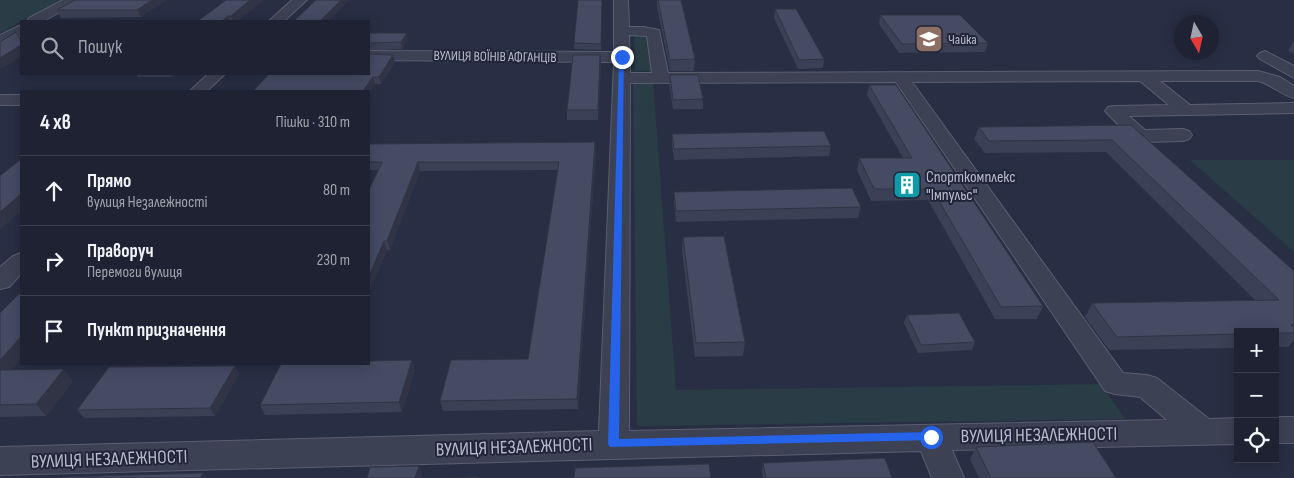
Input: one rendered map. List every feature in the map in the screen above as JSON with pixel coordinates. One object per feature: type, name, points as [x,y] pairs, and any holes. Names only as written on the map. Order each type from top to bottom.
[{"type":"street","points":[[36,20],[73,0]]},
{"type":"street","points":[[277,20],[300,0]]},
{"type":"street","points":[[614,444],[621,0]]},
{"type":"street","points":[[0,41],[20,30]]},
{"type":"street","points":[[621,31],[654,33],[660,78]]},
{"type":"street","name":"ВУЛИЦЯ ВОЇНІВ АФГАНЦІВ","points":[[370,55],[621,67],[660,78],[1258,76],[1274,80],[1294,93]]},
{"type":"street","points":[[1264,56],[1294,74]]},
{"type":"street","points":[[199,90],[216,75]]},
{"type":"street","points":[[900,76],[1115,382],[1147,386],[1202,431]]},
{"type":"street","points":[[1144,76],[1186,110]]},
{"type":"street","points":[[0,100],[20,100]]},
{"type":"street","points":[[1183,136],[1140,136],[1114,111],[1294,108]]},
{"type":"street","points":[[0,281],[20,262]]},
{"type":"street","name":"ВУЛИЦЯ НЕЗАЛЕЖНОСТІ","points":[[0,461],[614,444],[1234,430]]},
{"type":"street","points":[[1279,430],[1294,430]]},
{"type":"street","points":[[931,437],[948,478]]},
{"type":"shaded area","points":[[0,0],[60,0],[24,20],[20,20],[20,22],[0,33]]},
{"type":"shaded area","points":[[634,33],[649,34],[653,71],[635,71]]},
{"type":"shaded area","points":[[633,81],[653,81],[676,390],[1101,384],[1125,419],[637,426]]},
{"type":"shaded area","points":[[1190,160],[1294,160],[1294,252]]},
{"type":"building","points":[[75,0],[152,0],[137,10],[57,10]]},
{"type":"building","points":[[226,0],[250,0],[223,20],[199,20]]},
{"type":"building","points":[[316,0],[341,0],[321,20],[295,20]]},
{"type":"building","points":[[578,0],[602,0],[601,44],[574,43]]},
{"type":"building","points":[[658,0],[681,0],[695,59],[670,60]]},
{"type":"building","points":[[775,9],[796,9],[824,59],[799,60]]},
{"type":"building","points":[[880,15],[960,15],[988,43],[902,44]]},
{"type":"building","points":[[16,32],[20,39],[20,46],[0,58],[0,42]]},
{"type":"building","points":[[370,33],[407,33],[401,42],[370,43]]},
{"type":"building","points":[[370,54],[393,55],[379,77],[373,77],[364,90],[254,90],[268,75],[370,75]]},
{"type":"building","points":[[573,55],[600,55],[598,110],[567,110]]},
{"type":"building","points":[[670,75],[698,75],[703,99],[673,100]]},
{"type":"building","points":[[869,85],[896,85],[1043,306],[1001,307],[932,189],[874,189],[859,158],[912,158]]},
{"type":"building","points":[[1131,125],[1294,271],[1294,324],[1291,325],[1294,327],[1294,333],[1279,333],[1279,328],[1234,328],[1234,334],[1117,337],[1092,303],[1279,300],[1112,140],[989,141],[979,127]]},
{"type":"building","points":[[824,131],[831,146],[674,149],[672,134]]},
{"type":"building","points":[[595,142],[577,399],[440,401],[451,360],[528,359],[559,162],[418,162],[387,241],[384,241],[370,274],[370,188],[382,162],[370,162],[370,144]]},
{"type":"building","points":[[20,160],[20,195],[0,212],[0,176]]},
{"type":"building","points":[[852,188],[861,207],[676,211],[674,192]]},
{"type":"building","points":[[724,236],[745,342],[696,343],[683,237]]},
{"type":"building","points":[[20,293],[20,338],[0,360],[0,313]]},
{"type":"building","points":[[959,313],[975,342],[921,345],[907,315]]},
{"type":"building","points":[[412,360],[399,402],[260,405],[280,365],[370,365],[370,361]]},
{"type":"building","points":[[235,366],[210,408],[77,410],[109,367]]},
{"type":"building","points":[[64,369],[36,404],[0,405],[0,370]]},
{"type":"building","points":[[1093,442],[1116,478],[991,478],[976,447]]},
{"type":"building","points":[[885,458],[892,478],[766,478],[763,463]]},
{"type":"building","points":[[709,464],[711,478],[574,478],[575,468]]},
{"type":"building","points":[[419,466],[415,478],[367,478],[370,467]]},
{"type":"building","points":[[203,473],[200,478],[62,478],[63,477]]},
{"type":"place","name":"Чайка","points":[[929,39]]},
{"type":"place","name":"Спорткомплекс \"Імпульс\"","points":[[907,185]]},
{"type":"route","points":[[622,57],[614,444],[931,437]]}]
